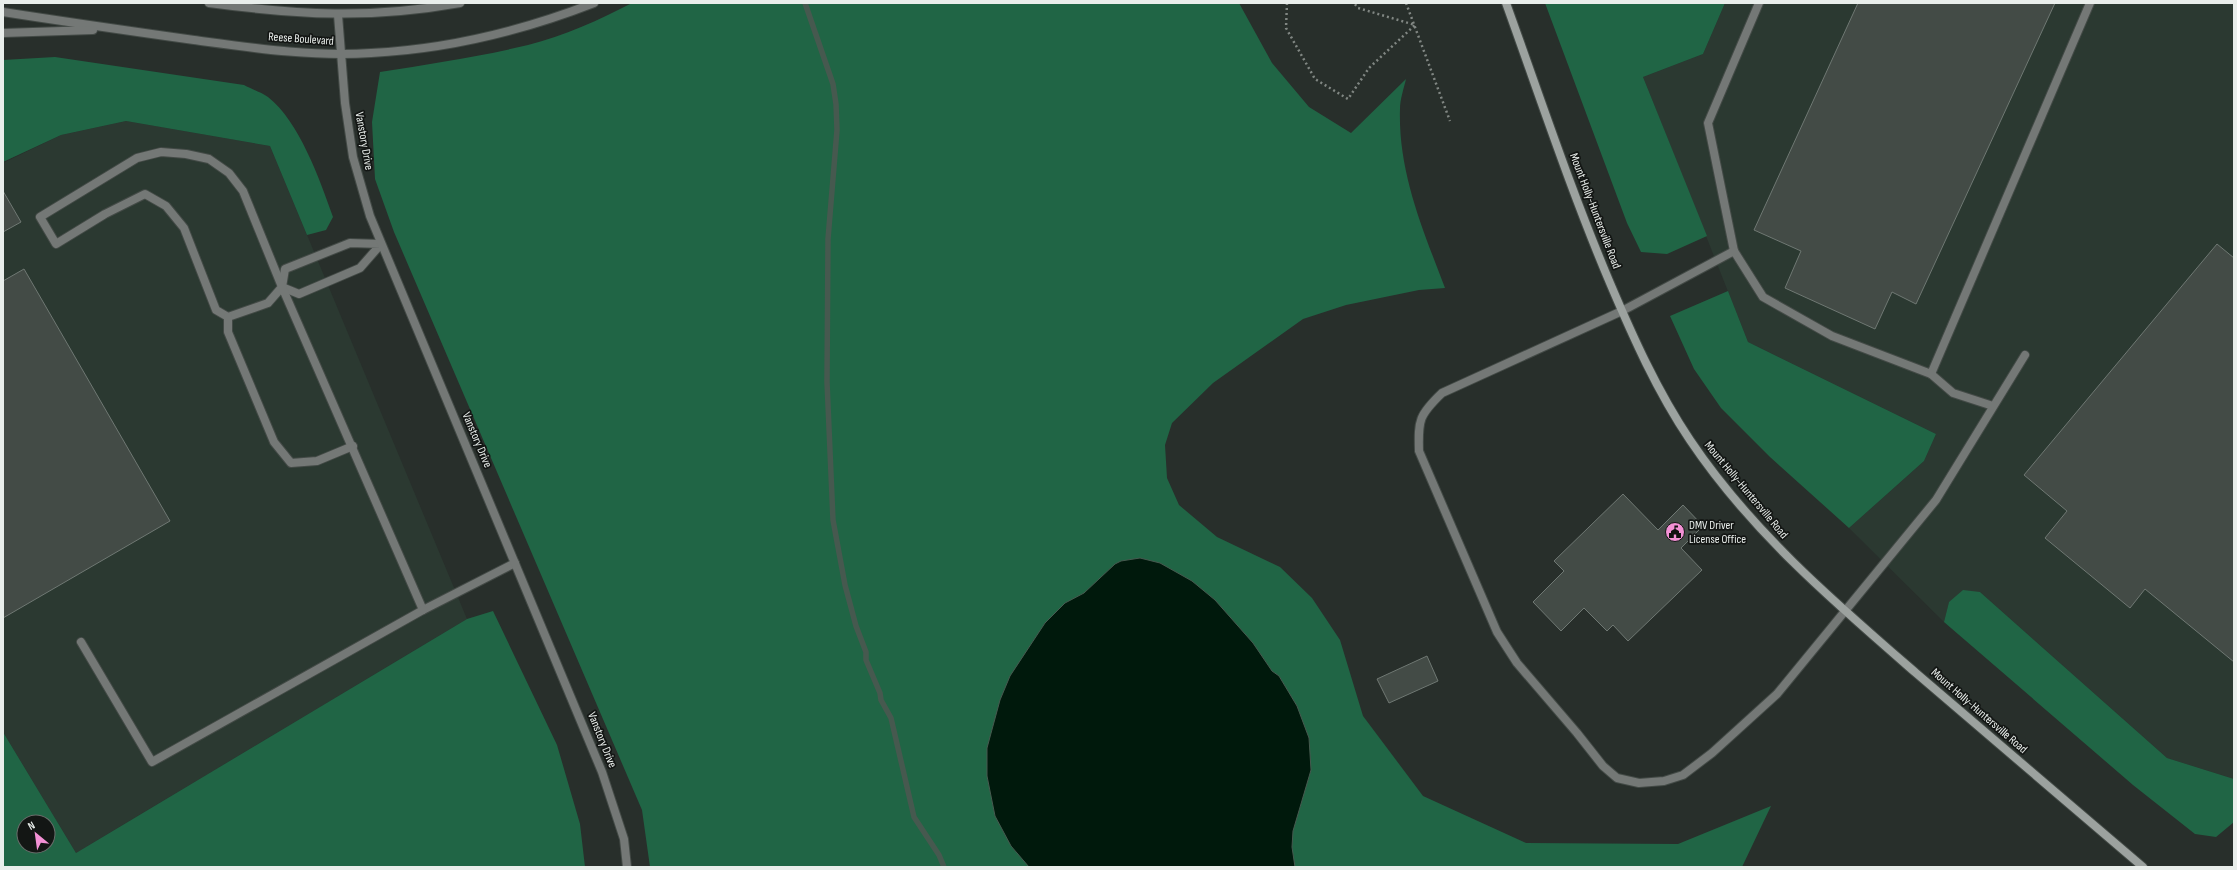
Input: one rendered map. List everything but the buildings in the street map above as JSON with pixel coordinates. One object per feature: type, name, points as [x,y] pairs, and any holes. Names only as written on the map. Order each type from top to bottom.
[{"type":"main road","name":"Mount Holly-Huntersville Road","points":[[1506,3],[1571,184],[1622,311],[1649,370],[1689,440],[1715,474],[1774,543],[1846,612],[2143,867]]},
{"type":"street","points":[[209,3],[272,11],[338,15],[403,12],[460,3]]},
{"type":"street","name":"Reese Boulevard","points":[[3,12],[232,46],[302,53],[341,54],[407,50],[474,40],[542,22],[594,3]]},
{"type":"street","points":[[1759,3],[1708,123],[1734,251],[1763,297],[1832,336],[1931,374],[1953,393],[1992,406]]},
{"type":"street","points":[[1931,374],[2090,3]]},
{"type":"street","name":"Vanstory Drive","points":[[338,15],[353,157],[361,190],[381,244],[605,779],[624,839],[627,867]]},
{"type":"street","points":[[3,33],[114,29]]},
{"type":"street","points":[[381,244],[350,243],[285,269],[282,287],[268,303],[228,317],[216,310],[184,228],[166,206],[145,194],[105,214],[56,244],[40,217],[137,158],[160,152],[186,154],[209,160],[229,173],[243,191],[282,287],[423,610]]},
{"type":"street","points":[[282,287],[299,294],[360,268],[381,244]]},
{"type":"street","points":[[1734,251],[1622,311],[1442,393],[1424,411],[1418,430],[1419,451],[1497,632],[1517,663],[1603,766],[1617,778],[1639,783],[1664,781],[1683,775],[1712,753],[1777,694],[1846,612],[1936,500],[1992,406],[2025,355]]},
{"type":"street","points":[[228,317],[228,332],[274,442],[291,463],[317,462],[352,446]]},
{"type":"street","points":[[81,642],[152,762],[423,610],[515,563]]},
{"type":"path","points":[[1287,3],[1286,28],[1314,79],[1348,98],[1369,68],[1415,25]]},
{"type":"path","points":[[1354,3],[1358,8],[1415,25]]},
{"type":"path","points":[[1406,3],[1450,121]]},
{"type":"shaded area","points":[[1725,3],[2234,3],[2234,779],[2167,758],[1980,592],[1949,602],[1944,622],[1849,528],[1924,461],[1936,434],[1748,342],[1643,77],[1703,54]]},
{"type":"shaded area","points":[[126,121],[270,146],[467,619],[76,853],[56,820],[56,814],[52,814],[3,732],[3,163],[61,135]]},
{"type":"shaded area","points":[[1140,558],[1160,563],[1192,581],[1215,600],[1253,643],[1272,671],[1279,676],[1297,706],[1309,738],[1311,770],[1293,831],[1292,847],[1295,867],[1029,867],[1011,846],[995,816],[987,776],[987,748],[1000,700],[1010,676],[1045,623],[1065,603],[1084,593],[1115,564],[1121,561]]},
{"type":"green space","points":[[632,3],[1239,3],[1272,63],[1309,107],[1351,133],[1406,79],[1401,97],[1400,109],[1400,132],[1403,155],[1414,200],[1428,244],[1445,288],[1419,290],[1346,305],[1303,319],[1213,383],[1172,423],[1165,445],[1167,478],[1179,505],[1217,537],[1280,567],[1312,598],[1340,640],[1363,716],[1423,796],[1526,843],[1678,844],[1771,806],[1742,867],[650,867],[642,810],[394,232],[375,179],[372,122],[380,72],[473,57],[528,45],[581,27]]},
{"type":"green space","points":[[1545,3],[1725,3],[1703,54],[1643,77],[1707,236],[1667,254],[1641,252],[1627,223]]},
{"type":"green space","points":[[55,57],[244,85],[265,95],[279,108],[289,121],[299,136],[315,169],[333,217],[326,230],[307,235],[270,146],[126,121],[61,135],[3,162],[3,60]]},
{"type":"green space","points":[[1728,291],[1748,342],[1936,434],[1924,461],[1849,528],[1770,457],[1721,408],[1694,369],[1670,316]]},
{"type":"green space","points":[[1963,590],[1980,592],[2167,758],[2234,779],[2234,822],[2216,837],[2195,834],[2133,785],[1944,622],[1949,602]]},
{"type":"green space","points":[[493,611],[557,745],[580,824],[585,867],[3,867],[3,732],[52,814],[16,814],[16,854],[56,854],[56,820],[76,853],[467,619]]},
{"type":"waterway","points":[[805,3],[833,84],[836,104],[837,130],[828,239],[827,382],[833,520],[845,585],[856,626],[866,652],[866,660],[880,693],[881,700],[891,718],[914,817],[939,855],[944,867]]},
{"type":"place","name":"DMV Driver License Office","points":[[1675,532]]}]
